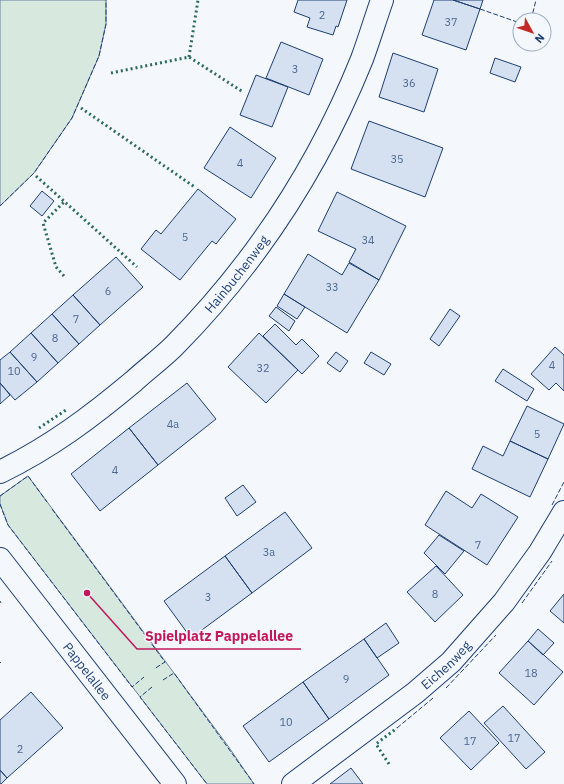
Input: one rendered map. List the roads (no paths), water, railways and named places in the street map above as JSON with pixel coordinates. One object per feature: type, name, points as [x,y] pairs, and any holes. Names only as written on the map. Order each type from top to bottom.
[{"type":"street","name":"Hainbuchenweg","points":[[0,472],[31,457],[93,416],[173,347],[220,296],[256,251],[282,213],[335,121],[362,58],[382,0]]},
{"type":"street","name":"Eichenweg","points":[[293,784],[415,693],[451,662],[504,602],[540,552],[564,512]]},
{"type":"street","name":"Pappelallee","points":[[0,559],[175,784]]},
{"type":"place","name":"Spielplatz Pappelallee","points":[[87,593]]}]
